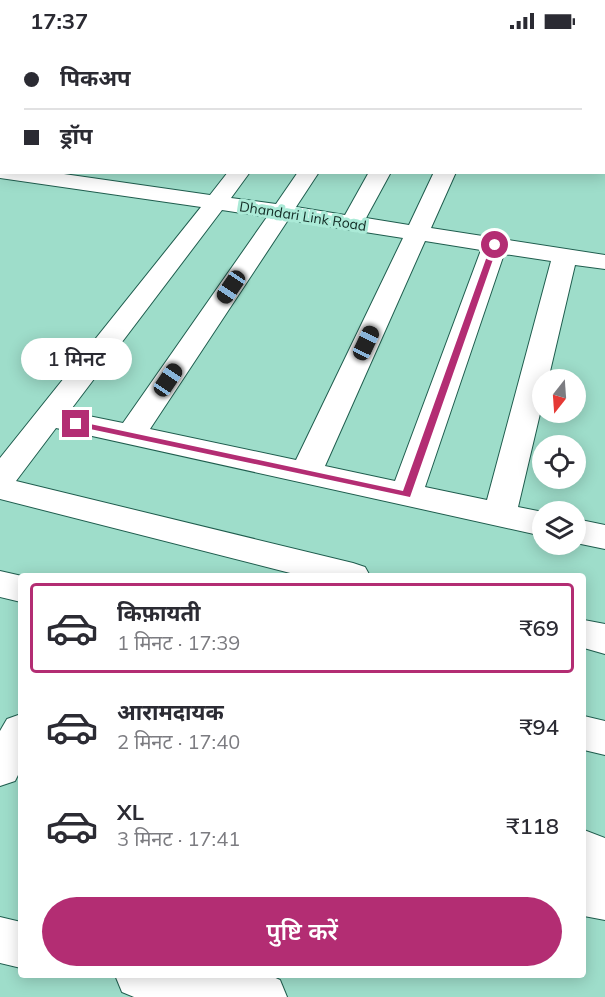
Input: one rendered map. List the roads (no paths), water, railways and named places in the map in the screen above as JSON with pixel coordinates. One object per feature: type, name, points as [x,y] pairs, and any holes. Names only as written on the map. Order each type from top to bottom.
[{"type":"street","name":"Dhandari Link Road","points":[[35,174],[605,262]]},
{"type":"street","points":[[147,193],[162,174]]},
{"type":"street","points":[[0,480],[239,174]]},
{"type":"street","points":[[130,436],[308,174]]},
{"type":"street","points":[[352,223],[379,174]]},
{"type":"street","points":[[306,473],[444,174]]},
{"type":"street","points":[[406,495],[495,245]]},
{"type":"street","points":[[500,514],[565,256]]},
{"type":"street","points":[[48,417],[532,521]]},
{"type":"street","points":[[0,488],[341,573]]},
{"type":"street","points":[[586,533],[605,537]]},
{"type":"street","points":[[0,584],[18,588]]},
{"type":"street","points":[[586,634],[605,639]]},
{"type":"street","points":[[586,733],[605,738]]},
{"type":"street","points":[[0,768],[18,736]]},
{"type":"street","points":[[586,852],[605,859]]},
{"type":"street","points":[[586,894],[605,898]]},
{"type":"street","points":[[0,940],[18,944]]},
{"type":"street","points":[[156,978],[263,997]]}]
